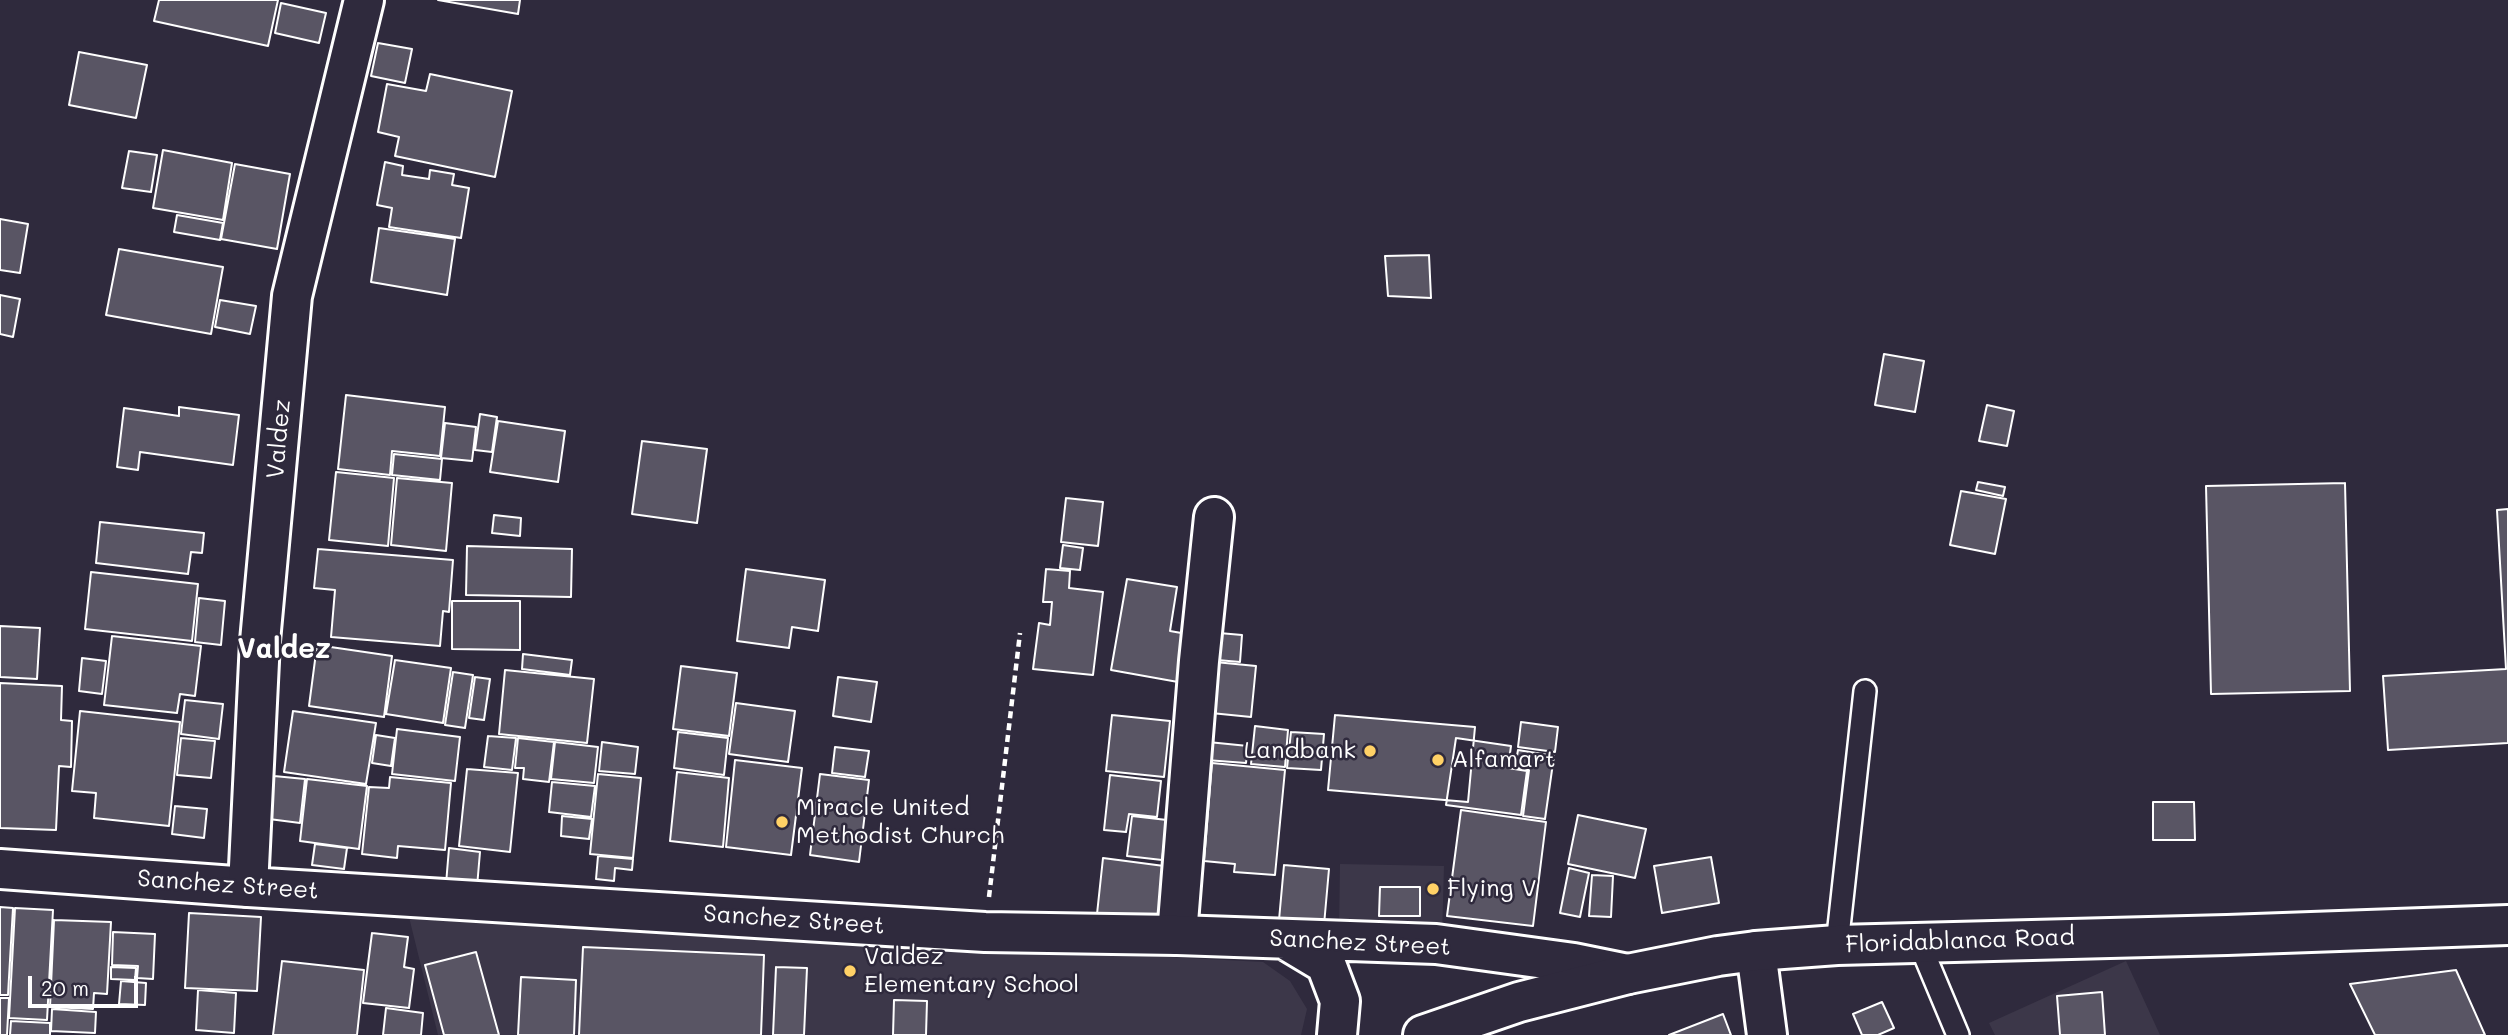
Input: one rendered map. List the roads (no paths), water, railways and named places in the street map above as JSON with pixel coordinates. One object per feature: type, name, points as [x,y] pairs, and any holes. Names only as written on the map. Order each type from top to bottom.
[{"type":"street","name":"Valdez","points":[[248,887],[260,641],[292,296],[364,0]]},
{"type":"street","points":[[1177,935],[1199,661],[1214,517]]},
{"type":"street","name":"Sanchez Street","points":[[0,869],[248,887],[985,932],[1177,935],[1436,944],[1574,963],[1628,974]]},
{"type":"street","name":"Floridablanca Road","points":[[1423,1035],[1519,1002],[1628,974],[1756,951],[1919,942],[2508,925]]},
{"type":"street","points":[[1284,939],[1326,964],[1340,1001],[1337,1035]]},
{"type":"street","points":[[1756,951],[1766,1035]]},
{"type":"lane","points":[[1837,945],[1865,691]]},
{"type":"lane","points":[[1919,942],[1958,1035]]},
{"type":"place","name":"Landbank","points":[[1370,751]]},
{"type":"place","name":"Alfamart","points":[[1438,760]]},
{"type":"place","name":"Miracle United Methodist Church","points":[[782,822]]},
{"type":"place","name":"Flying V","points":[[1433,889]]},
{"type":"place","name":"Valdez Elementary School","points":[[850,971]]},
{"type":"district","name":"Valdez","points":[[284,649]]}]
